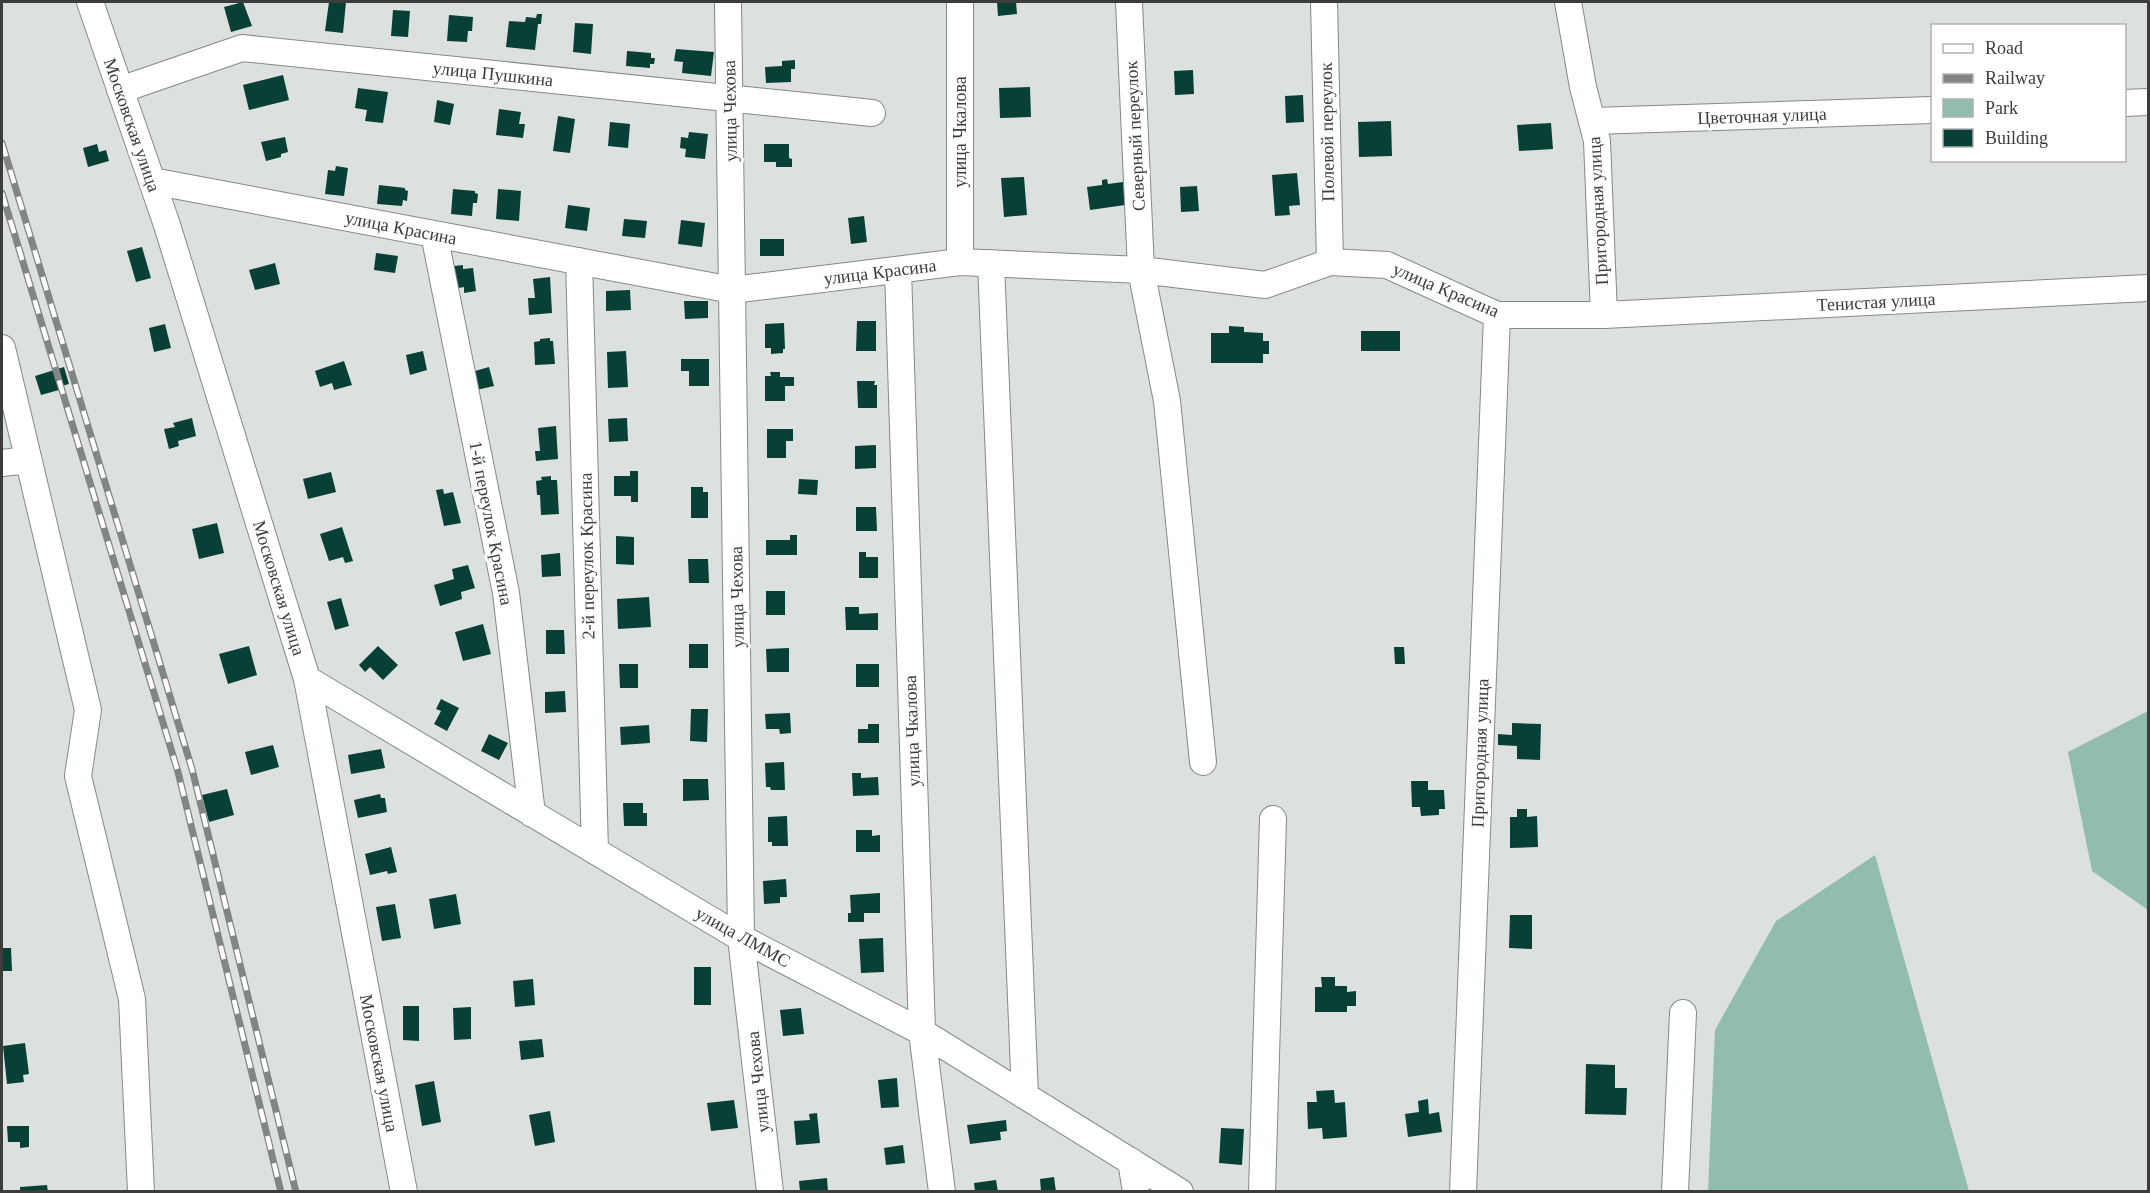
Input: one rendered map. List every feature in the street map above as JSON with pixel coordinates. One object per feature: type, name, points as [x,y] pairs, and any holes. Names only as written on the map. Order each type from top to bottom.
[{"type":"street","name":"Московская улица","points":[[90,2],[152,181],[307,679],[398,1166],[405,1191]]},
{"type":"street","name":"улица Чехова","points":[[728,2],[741,938],[770,1191]]},
{"type":"street","name":"улица Чкалова","points":[[960,2],[960,262]]},
{"type":"street","name":"Северный переулок","points":[[1129,2],[1141,270],[1167,401],[1203,762]]},
{"type":"street","name":"Полевой переулок","points":[[1324,2],[1330,262]]},
{"type":"street","name":"Пригородная улица","points":[[1568,2],[1583,87],[1597,141],[1604,315]]},
{"type":"street","name":"улица Пушкина","points":[[120,90],[242,48],[872,113]]},
{"type":"street","points":[[2126,103],[2148,102]]},
{"type":"street","name":"Цветочная улица","points":[[1592,121],[1931,110]]},
{"type":"street","name":"улица Красина","points":[[152,181],[732,290],[960,262],[1141,270],[1265,285],[1330,262],[1387,265],[1497,315],[1604,315]]},
{"type":"street","name":"1-й переулок Красина","points":[[434,234],[506,593],[532,814]]},
{"type":"street","name":"2-й переулок Красина","points":[[579,261],[595,851]]},
{"type":"street","points":[[991,263],[1025,1096]]},
{"type":"street","name":"улица Чкалова","points":[[898,270],[922,1032],[942,1191]]},
{"type":"street","name":"Тенистая улица","points":[[1604,315],[2148,288]]},
{"type":"street","name":"Пригородная улица","points":[[1463,1191],[1497,315]]},
{"type":"street","points":[[2,348],[88,710],[78,776],[132,999],[141,1191]]},
{"type":"street","points":[[2,463],[28,460]]},
{"type":"street","name":"улица ЛММС","points":[[307,679],[741,938],[922,1032],[1180,1191]]},
{"type":"street","points":[[1262,1191],[1273,819]]},
{"type":"street","points":[[1675,1191],[1683,1013]]},
{"type":"street","points":[[1131,1161],[1136,1191]]},
{"type":"street","points":[[398,1166],[423,1191]]},
{"type":"green space","points":[[2148,711],[2148,910],[2092,871],[2068,752]]},
{"type":"green space","points":[[1875,855],[1969,1191],[1708,1191],[1715,1030],[1776,921]]},
{"type":"building","points":[[243,2],[252,26],[231,32],[224,7]]},
{"type":"building","points":[[329,2],[346,2],[343,33],[325,31]]},
{"type":"building","points":[[997,2],[1016,2],[1017,14],[998,16]]},
{"type":"building","points":[[393,10],[410,11],[408,37],[391,36]]},
{"type":"building","points":[[537,14],[542,14],[541,24],[538,24],[535,50],[506,47],[509,21],[525,22],[526,17],[536,18]]},
{"type":"building","points":[[449,15],[473,17],[472,31],[468,31],[467,42],[447,41]]},
{"type":"building","points":[[575,23],[593,24],[591,54],[573,52]]},
{"type":"building","points":[[676,49],[714,52],[711,76],[682,73],[683,62],[674,61]]},
{"type":"building","points":[[627,51],[651,53],[651,58],[655,58],[654,64],[650,64],[650,68],[626,66]]},
{"type":"building","points":[[795,60],[795,69],[791,69],[791,82],[766,83],[765,67],[782,66],[782,61]]},
{"type":"building","points":[[1193,70],[1194,94],[1175,95],[1174,71]]},
{"type":"building","points":[[283,75],[289,100],[249,110],[243,85]]},
{"type":"building","points":[[1030,87],[1031,117],[1000,118],[999,88]]},
{"type":"building","points":[[358,88],[388,92],[383,123],[365,121],[367,110],[355,108]]},
{"type":"building","points":[[1303,95],[1304,122],[1286,123],[1285,96]]},
{"type":"building","points":[[437,100],[454,104],[450,125],[434,122]]},
{"type":"building","points":[[499,109],[521,112],[519,124],[525,124],[523,138],[496,135]]},
{"type":"building","points":[[558,116],[575,119],[570,153],[553,151]]},
{"type":"building","points":[[1391,121],[1392,156],[1359,157],[1358,122]]},
{"type":"building","points":[[610,122],[630,124],[628,148],[608,146]]},
{"type":"building","points":[[1551,123],[1553,149],[1519,151],[1517,125]]},
{"type":"building","points":[[689,132],[708,134],[705,159],[685,157],[686,149],[680,148],[681,137],[688,138]]},
{"type":"building","points":[[285,137],[288,152],[281,154],[281,157],[266,161],[261,142]]},
{"type":"building","points":[[97,144],[99,152],[106,150],[109,161],[88,167],[83,148]]},
{"type":"building","points":[[764,144],[789,144],[789,158],[792,159],[792,167],[776,167],[776,162],[764,162]]},
{"type":"building","points":[[336,166],[348,168],[344,196],[325,194],[328,170],[335,171]]},
{"type":"building","points":[[1297,173],[1300,205],[1289,206],[1290,215],[1275,216],[1272,175]]},
{"type":"building","points":[[1024,177],[1027,215],[1004,217],[1001,178]]},
{"type":"building","points":[[1107,179],[1108,184],[1123,182],[1125,205],[1090,210],[1087,187],[1102,185],[1102,180]]},
{"type":"building","points":[[379,185],[405,188],[408,191],[407,201],[403,200],[402,206],[377,204]]},
{"type":"building","points":[[1197,186],[1199,211],[1181,212],[1180,187]]},
{"type":"building","points":[[453,189],[475,191],[478,194],[477,203],[473,203],[472,216],[451,214]]},
{"type":"building","points":[[498,189],[521,191],[519,221],[496,219]]},
{"type":"building","points":[[568,205],[590,208],[587,231],[565,228]]},
{"type":"building","points":[[864,216],[867,242],[851,244],[848,218]]},
{"type":"building","points":[[624,219],[647,221],[645,238],[622,236]]},
{"type":"building","points":[[681,220],[705,223],[702,247],[678,244]]},
{"type":"building","points":[[760,239],[784,239],[784,256],[760,256]]},
{"type":"building","points":[[142,247],[151,278],[136,282],[127,251]]},
{"type":"building","points":[[376,253],[398,256],[395,273],[374,270]]},
{"type":"building","points":[[275,263],[280,284],[255,290],[249,270]]},
{"type":"building","points":[[463,265],[463,269],[473,268],[476,291],[464,293],[464,287],[448,290],[445,267]]},
{"type":"building","points":[[550,277],[552,313],[529,315],[528,298],[535,298],[533,279]]},
{"type":"building","points":[[630,290],[631,310],[606,311],[606,291]]},
{"type":"building","points":[[684,301],[708,301],[708,318],[685,319]]},
{"type":"building","points":[[857,321],[876,321],[876,351],[856,351]]},
{"type":"building","points":[[784,323],[785,349],[783,353],[771,354],[771,348],[765,348],[765,324]]},
{"type":"building","points":[[165,324],[171,348],[154,352],[149,328]]},
{"type":"building","points":[[1229,326],[1244,327],[1244,332],[1263,333],[1263,341],[1269,341],[1269,354],[1263,354],[1263,363],[1211,363],[1211,333],[1229,333]]},
{"type":"building","points":[[1361,331],[1400,331],[1400,351],[1361,351]]},
{"type":"building","points":[[550,338],[550,341],[553,341],[555,364],[535,365],[534,342]]},
{"type":"building","points":[[423,351],[427,370],[410,375],[406,355]]},
{"type":"building","points":[[626,351],[628,387],[608,388],[607,352]]},
{"type":"building","points":[[681,359],[709,359],[709,386],[689,386],[689,371],[681,371]]},
{"type":"building","points":[[344,361],[352,385],[334,390],[332,383],[320,387],[315,371]]},
{"type":"building","points":[[64,367],[69,384],[58,387],[59,390],[41,395],[35,376]]},
{"type":"building","points":[[489,367],[494,386],[472,391],[468,373]]},
{"type":"building","points":[[770,372],[780,372],[780,377],[794,377],[794,386],[785,386],[785,401],[765,401],[765,376],[771,376]]},
{"type":"building","points":[[857,381],[875,381],[877,408],[858,408]]},
{"type":"building","points":[[192,418],[196,436],[178,441],[179,446],[169,449],[164,429],[175,427],[173,423]]},
{"type":"building","points":[[627,418],[628,441],[609,442],[608,419]]},
{"type":"building","points":[[556,426],[558,459],[536,461],[535,451],[540,451],[538,428]]},
{"type":"building","points":[[767,429],[793,429],[793,441],[786,441],[786,458],[767,458]]},
{"type":"building","points":[[876,445],[876,468],[855,469],[855,446]]},
{"type":"building","points":[[630,471],[638,471],[638,502],[631,502],[631,496],[614,496],[614,476],[630,476]]},
{"type":"building","points":[[331,472],[336,492],[308,499],[303,479]]},
{"type":"building","points":[[551,476],[551,480],[557,480],[559,514],[541,515],[540,495],[537,495],[536,481],[542,480],[541,477]]},
{"type":"building","points":[[799,479],[818,480],[817,495],[798,494]]},
{"type":"building","points":[[691,487],[703,487],[703,492],[708,492],[708,518],[691,518]]},
{"type":"building","points":[[443,489],[444,494],[453,492],[461,523],[444,526],[436,490]]},
{"type":"building","points":[[856,507],[876,507],[877,531],[856,531]]},
{"type":"building","points":[[217,523],[224,553],[199,559],[192,529]]},
{"type":"building","points":[[342,527],[353,561],[345,563],[343,557],[329,561],[320,534]]},
{"type":"building","points":[[790,535],[797,535],[797,555],[766,555],[766,540],[790,540]]},
{"type":"building","points":[[616,536],[634,537],[634,565],[616,564]]},
{"type":"building","points":[[859,552],[866,552],[866,557],[878,557],[878,578],[859,578]]},
{"type":"building","points":[[560,553],[561,576],[542,577],[541,555]]},
{"type":"building","points":[[688,559],[708,559],[709,583],[689,583]]},
{"type":"building","points":[[468,565],[475,588],[461,592],[462,599],[440,606],[434,585],[454,579],[452,569]]},
{"type":"building","points":[[766,591],[785,591],[785,615],[766,615]]},
{"type":"building","points":[[649,597],[651,627],[618,629],[617,599]]},
{"type":"building","points":[[341,598],[349,626],[335,630],[327,602]]},
{"type":"building","points":[[845,607],[859,607],[859,614],[878,613],[878,630],[846,630]]},
{"type":"building","points":[[483,624],[491,654],[463,661],[455,632]]},
{"type":"building","points":[[546,630],[564,630],[565,654],[546,654]]},
{"type":"building","points":[[689,644],[708,644],[708,668],[689,668]]},
{"type":"building","points":[[249,646],[257,675],[228,684],[219,654]]},
{"type":"building","points":[[378,646],[398,665],[383,680],[370,667],[365,672],[359,665]]},
{"type":"building","points":[[1394,647],[1404,647],[1405,664],[1395,664]]},
{"type":"building","points":[[789,648],[789,672],[767,672],[766,649]]},
{"type":"building","points":[[619,664],[638,664],[638,688],[620,688]]},
{"type":"building","points":[[856,664],[879,664],[879,687],[856,687]]},
{"type":"building","points":[[565,691],[566,712],[545,713],[545,692]]},
{"type":"building","points":[[441,699],[459,708],[447,731],[434,724],[441,711],[436,709]]},
{"type":"building","points":[[691,709],[708,709],[707,742],[690,741]]},
{"type":"building","points":[[790,713],[791,733],[780,734],[779,729],[766,729],[765,714]]},
{"type":"building","points":[[1512,723],[1541,724],[1540,760],[1517,759],[1517,746],[1498,745],[1498,734],[1512,735]]},
{"type":"building","points":[[868,724],[879,724],[879,743],[858,743],[858,729],[868,729]]},
{"type":"building","points":[[649,725],[650,743],[621,745],[620,727]]},
{"type":"building","points":[[489,734],[508,743],[499,760],[481,751]]},
{"type":"building","points":[[273,745],[279,767],[251,775],[245,752]]},
{"type":"building","points":[[381,749],[385,768],[351,774],[348,755]]},
{"type":"building","points":[[784,762],[785,790],[771,790],[770,787],[766,787],[765,763]]},
{"type":"building","points":[[852,773],[861,773],[861,778],[878,777],[879,795],[853,796]]},
{"type":"building","points":[[683,779],[708,779],[709,800],[683,801]]},
{"type":"building","points":[[1411,781],[1428,781],[1428,790],[1444,790],[1445,809],[1439,809],[1439,815],[1421,816],[1420,807],[1412,807]]},
{"type":"building","points":[[227,789],[234,815],[209,822],[202,795]]},
{"type":"building","points":[[380,794],[381,798],[385,798],[387,812],[358,818],[354,800]]},
{"type":"building","points":[[623,803],[643,803],[643,813],[647,813],[647,826],[624,826]]},
{"type":"building","points":[[1517,809],[1527,809],[1527,817],[1537,816],[1538,847],[1510,848],[1510,817],[1517,817]]},
{"type":"building","points":[[787,816],[788,846],[772,846],[772,842],[768,842],[768,817]]},
{"type":"building","points":[[856,830],[872,830],[872,836],[880,835],[880,852],[856,852]]},
{"type":"building","points":[[391,847],[397,872],[388,874],[387,871],[370,875],[365,854]]},
{"type":"building","points":[[786,879],[787,897],[780,897],[780,903],[764,904],[763,881]]},
{"type":"building","points":[[880,893],[880,913],[864,913],[864,922],[848,922],[848,913],[851,913],[850,895]]},
{"type":"building","points":[[456,894],[461,924],[434,929],[429,899]]},
{"type":"building","points":[[395,904],[401,938],[382,941],[376,907]]},
{"type":"building","points":[[1510,915],[1532,915],[1532,949],[1509,948]]},
{"type":"building","points":[[883,938],[884,972],[861,973],[859,939]]},
{"type":"building","points":[[2,948],[11,948],[12,971],[2,971]]},
{"type":"building","points":[[694,967],[711,967],[711,1005],[694,1005]]},
{"type":"building","points":[[1321,977],[1335,977],[1335,986],[1347,986],[1347,992],[1356,991],[1356,1006],[1347,1006],[1347,1012],[1315,1012],[1315,987],[1322,987]]},
{"type":"building","points":[[533,979],[535,1005],[515,1007],[513,981]]},
{"type":"building","points":[[403,1006],[419,1006],[419,1041],[403,1040]]},
{"type":"building","points":[[471,1007],[471,1039],[454,1040],[453,1008]]},
{"type":"building","points":[[801,1008],[804,1034],[783,1036],[780,1010]]},
{"type":"building","points":[[542,1039],[544,1057],[521,1060],[519,1041]]},
{"type":"building","points":[[25,1043],[29,1074],[23,1075],[24,1082],[7,1084],[3,1046]]},
{"type":"building","points":[[1586,1064],[1615,1065],[1615,1088],[1627,1088],[1626,1115],[1585,1114]]},
{"type":"building","points":[[897,1078],[899,1107],[881,1108],[878,1080]]},
{"type":"building","points":[[434,1081],[441,1122],[422,1126],[415,1085]]},
{"type":"building","points":[[1334,1090],[1335,1103],[1345,1102],[1347,1137],[1323,1139],[1322,1128],[1308,1129],[1307,1102],[1317,1102],[1316,1091]]},
{"type":"building","points":[[1428,1099],[1429,1114],[1439,1112],[1442,1132],[1408,1137],[1405,1114],[1419,1112],[1418,1101]]},
{"type":"building","points":[[734,1100],[738,1128],[711,1131],[707,1103]]},
{"type":"building","points":[[550,1111],[555,1142],[535,1146],[529,1115]]},
{"type":"building","points":[[817,1113],[820,1143],[796,1145],[794,1121],[810,1120],[809,1114]]},
{"type":"building","points":[[1006,1120],[1007,1131],[1000,1132],[1001,1140],[970,1144],[967,1125]]},
{"type":"building","points":[[7,1126],[29,1126],[29,1147],[20,1148],[20,1142],[8,1142]]},
{"type":"building","points":[[1221,1128],[1244,1129],[1242,1165],[1219,1163]]},
{"type":"building","points":[[903,1145],[905,1163],[886,1165],[884,1148]]},
{"type":"building","points":[[1054,1177],[1056,1192],[1041,1192],[1040,1179]]},
{"type":"building","points":[[827,1178],[828,1192],[800,1192],[799,1181]]},
{"type":"building","points":[[996,1180],[998,1192],[975,1192],[974,1183]]},
{"type":"building","points":[[47,1185],[48,1192],[20,1192],[20,1187]]},
{"type":"railway","points":[[2,143],[192,769],[296,1192]]},
{"type":"railway","points":[[2,193],[178,772],[281,1192]]}]
